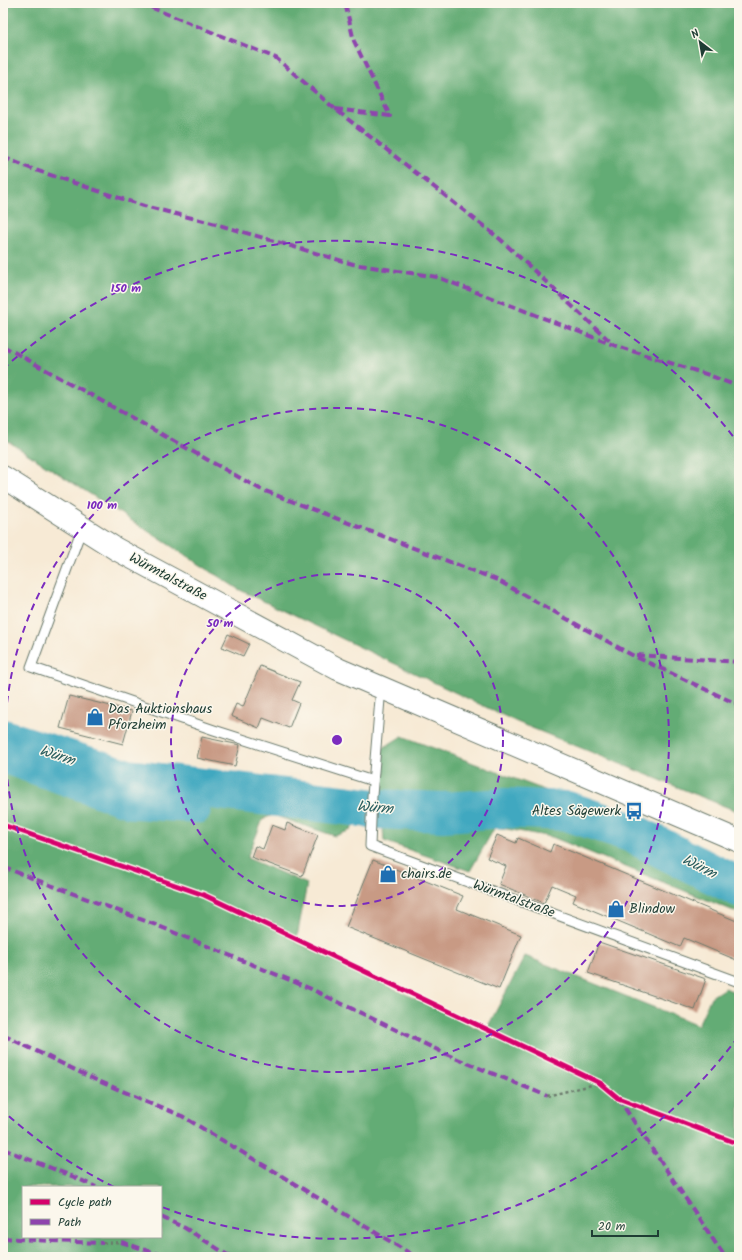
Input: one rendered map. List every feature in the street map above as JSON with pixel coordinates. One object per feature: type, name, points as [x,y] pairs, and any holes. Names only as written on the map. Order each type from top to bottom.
[{"type":"main road","name":"Würmtalstraße","points":[[3,477],[116,549],[338,669],[739,841]]},
{"type":"lane","points":[[82,528],[31,667],[214,730],[373,781]]},
{"type":"lane","name":"Würmtalstraße","points":[[381,688],[373,781],[370,846],[739,982]]},
{"type":"path","points":[[547,1096],[600,1083]]},
{"type":"path","points":[[104,1243],[121,1242]]},
{"type":"green space","points":[[3,3],[739,3],[739,812],[517,722],[238,589],[3,438]]},
{"type":"green space","points":[[3,735],[99,762],[364,802],[351,830],[335,836],[273,815],[263,819],[247,858],[307,884],[296,942],[485,1032],[525,956],[698,1025],[711,997],[725,988],[739,994],[739,1257],[3,1257]]},
{"type":"green space","points":[[402,736],[739,866],[739,913],[552,837],[495,827],[470,871],[384,841],[380,791],[383,748]]},
{"type":"building","points":[[228,634],[249,644],[243,656],[222,647]]},
{"type":"building","points":[[260,666],[300,682],[292,700],[299,703],[289,728],[263,718],[259,728],[231,716],[236,704],[243,707]]},
{"type":"building","points":[[69,696],[132,711],[123,744],[60,728]]},
{"type":"building","points":[[202,737],[240,745],[235,766],[197,758]]},
{"type":"building","points":[[287,823],[318,835],[302,876],[251,857],[255,846],[263,849],[272,825],[285,830]]},
{"type":"building","points":[[497,835],[516,843],[518,838],[550,852],[553,844],[739,922],[739,961],[684,938],[680,947],[573,902],[576,895],[552,885],[544,903],[499,884],[506,866],[487,858]]},
{"type":"building","points":[[373,860],[463,896],[457,909],[521,935],[499,989],[346,927]]},
{"type":"building","points":[[599,942],[706,979],[695,1010],[588,973]]},
{"type":"waterway","name":"Würm","points":[[3,739],[128,779],[377,809],[443,812],[505,808],[567,811],[630,832],[739,887]]},
{"type":"waterway","points":[[3,762],[129,807],[199,812]]},
{"type":"marked path","points":[[140,3],[276,58],[335,109],[500,239],[613,344]]},
{"type":"marked path","points":[[335,109],[390,116],[354,41],[345,3]]},
{"type":"marked path","points":[[3,157],[32,169],[144,206],[212,223],[353,264],[437,277],[616,346],[709,375],[739,387]]},
{"type":"marked path","points":[[3,346],[260,489],[497,580],[632,655],[739,705]]},
{"type":"marked path","points":[[636,655],[739,662]]},
{"type":"marked path","points":[[3,867],[156,925],[309,988],[448,1055],[547,1096]]},
{"type":"marked path","points":[[3,1035],[96,1080],[182,1116],[416,1257]]},
{"type":"marked path","points":[[618,1098],[725,1257]]},
{"type":"marked path","points":[[3,1149],[94,1186]]},
{"type":"marked path","points":[[162,1217],[185,1228],[231,1257]]},
{"type":"marked path","points":[[3,1238],[103,1243]]},
{"type":"marked path","points":[[121,1242],[168,1257]]},
{"type":"cycle path","points":[[3,825],[204,895],[600,1083],[618,1098],[739,1144]]},
{"type":"place","name":"Das Auktionshaus Pforzheim","points":[[95,717]]},
{"type":"place","name":"Altes Sägewerk","points":[[634,811]]},
{"type":"place","name":"chairs.de","points":[[388,874]]},
{"type":"place","name":"Blindow","points":[[616,909]]}]
